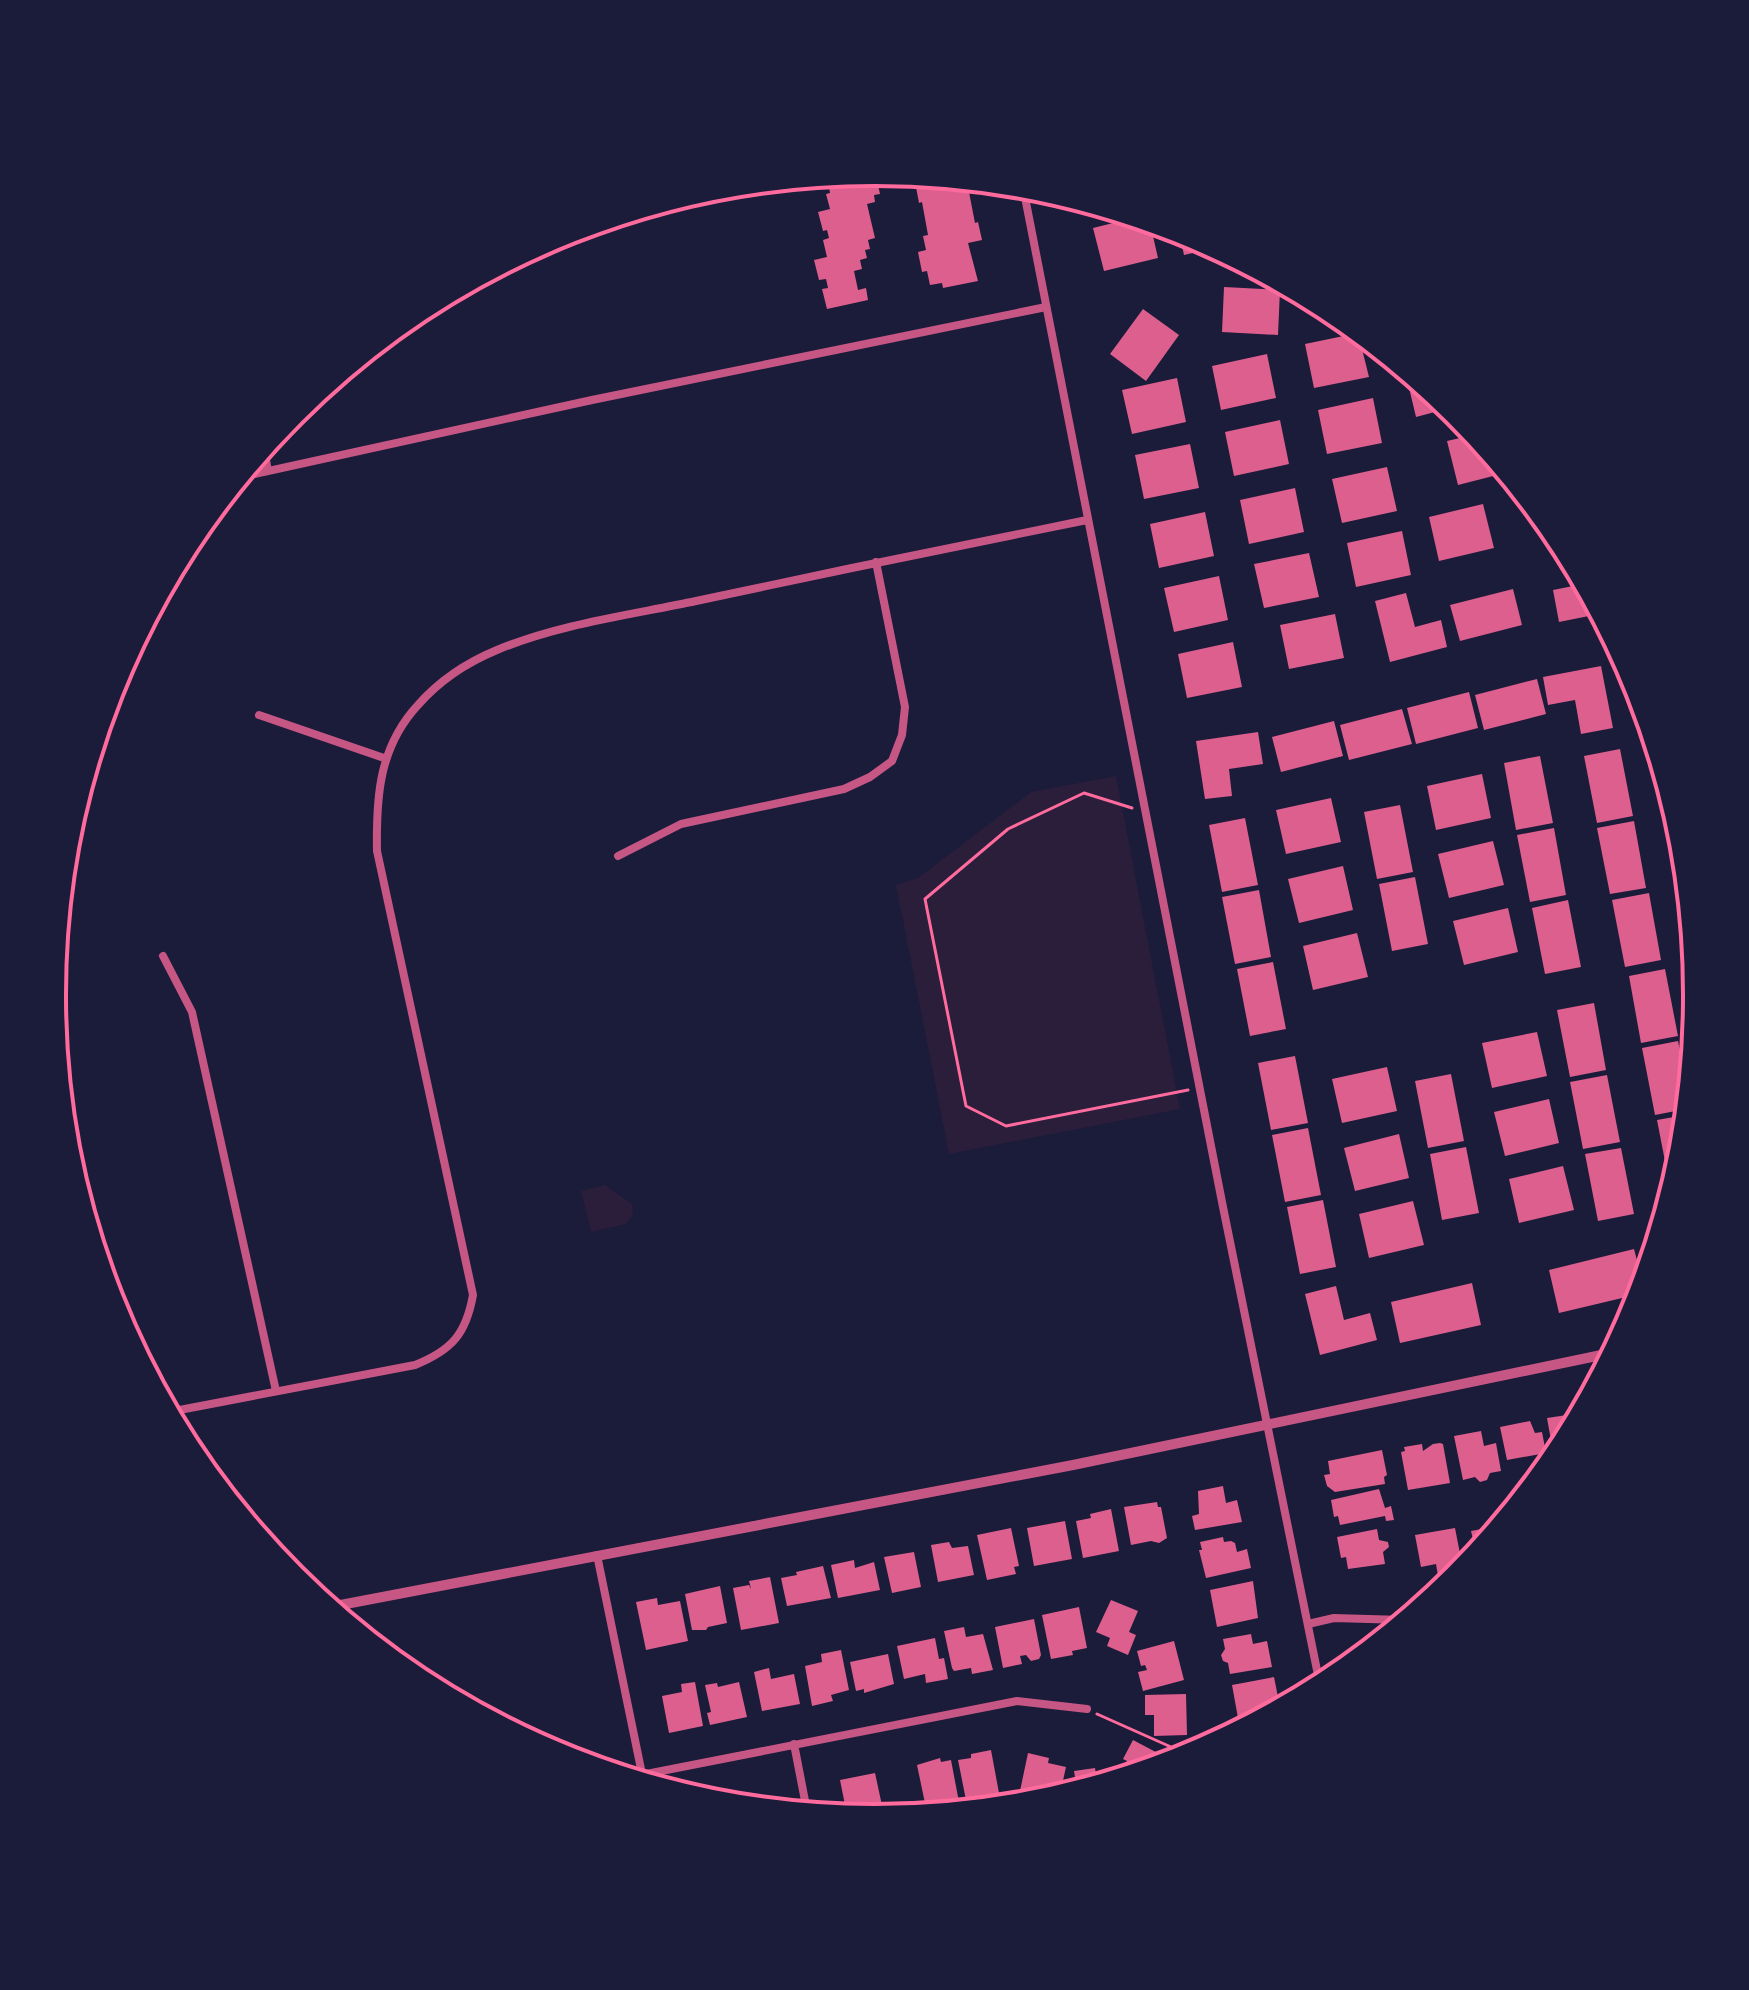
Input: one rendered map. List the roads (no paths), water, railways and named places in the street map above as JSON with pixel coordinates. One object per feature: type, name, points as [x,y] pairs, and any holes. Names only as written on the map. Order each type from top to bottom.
[{"type":"street","points":[[1026,201],[1266,1426],[1317,1671]]},
{"type":"street","points":[[258,473],[592,400],[1046,307]]},
{"type":"street","points":[[266,463],[268,471]]},
{"type":"street","points":[[181,1410],[415,1365],[437,1356],[457,1339],[469,1318],[473,1295],[377,851],[376,821],[384,758],[398,730],[418,705],[463,667],[528,638],[876,562],[1087,520]]},
{"type":"street","points":[[618,856],[681,824],[844,789],[870,777],[892,761],[902,735],[905,707],[876,562]]},
{"type":"street","points":[[259,715],[384,758]]},
{"type":"street","points":[[163,956],[192,1012],[276,1391]]},
{"type":"street","points":[[343,1604],[1058,1468],[1599,1356]]},
{"type":"street","points":[[597,1555],[641,1769]]},
{"type":"street","points":[[1308,1624],[1334,1618],[1387,1620]]},
{"type":"street","points":[[652,1772],[1017,1701],[1087,1709]]},
{"type":"street","points":[[794,1744],[805,1800]]}]
